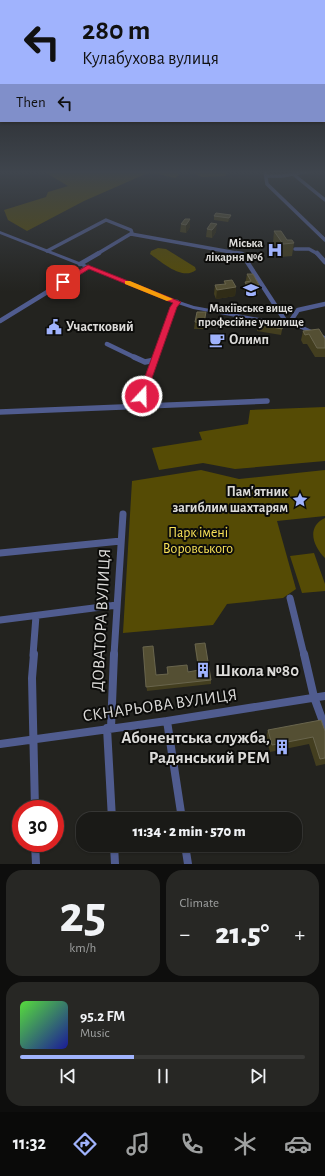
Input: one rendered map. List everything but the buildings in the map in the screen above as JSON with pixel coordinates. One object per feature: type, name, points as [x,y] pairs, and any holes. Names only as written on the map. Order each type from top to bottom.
[{"type":"street","points":[[296,211],[325,239]]},
{"type":"street","points":[[47,251],[106,220],[131,230],[131,234]]},
{"type":"street","points":[[0,232],[177,302],[193,307],[303,328],[325,338]]},
{"type":"street","points":[[80,264],[131,234],[242,254],[288,325]]},
{"type":"street","points":[[295,249],[310,249],[318,253],[325,262]]},
{"type":"street","points":[[0,321],[88,267]]},
{"type":"street","points":[[138,406],[173,307],[177,302]]},
{"type":"street","points":[[288,325],[298,310],[325,304]]},
{"type":"street","points":[[107,344],[145,362],[155,360]]},
{"type":"street","points":[[0,412],[267,401]]},
{"type":"street","name":"ДОВАТОРА ВУЛИЦЯ","points":[[112,812],[109,728],[123,514]]},
{"type":"street","points":[[0,553],[121,541]]},
{"type":"street","points":[[290,598],[314,697],[325,727]]},
{"type":"street","points":[[0,620],[117,605]]},
{"type":"street","points":[[35,800],[32,678],[36,616]]},
{"type":"street","name":"СКНАРЬОВА ВУЛИЦЯ","points":[[0,744],[109,728],[167,722],[325,696]]},
{"type":"street","points":[[167,722],[181,812]]},
{"type":"street","points":[[35,852],[36,864]]},
{"type":"street","points":[[114,852],[115,864]]},
{"type":"street","points":[[186,852],[188,864]]},
{"type":"green space","points":[[5,211],[64,211],[27,231],[8,220]]},
{"type":"green space","points":[[158,248],[166,249],[195,267],[196,270],[190,273],[185,273],[172,269],[150,254],[151,251]]},
{"type":"green space","points":[[325,407],[325,461],[235,469],[203,463],[159,470],[152,448],[202,440],[199,432],[248,424],[250,410]]},
{"type":"green space","name":"Парк імені Воровського","points":[[201,470],[239,479],[325,470],[325,516],[277,521],[296,589],[283,598],[227,604],[213,625],[123,633],[132,481]]},
{"type":"green space","points":[[325,518],[325,558],[317,548],[313,537],[313,531],[315,526]]},
{"type":"green space","points":[[314,553],[325,584],[325,591],[302,593],[290,556]]},
{"type":"slow traffic","points":[[128,283],[170,299]]},
{"type":"place","name":"Міська лікарня №6","points":[[275,250]]},
{"type":"place","name":"Макіївське вище професійне училище","points":[[251,290]]},
{"type":"place","name":"Участковий","points":[[54,327]]},
{"type":"place","name":"Олимп","points":[[217,340]]},
{"type":"place","name":"Пам'ятник загиблим шахтарям","points":[[300,500]]},
{"type":"place","name":"Школа №80","points":[[203,670]]},
{"type":"place","name":"Абонентська служба, Радянський РЕМ","points":[[282,747]]},
{"type":"route","points":[[63,282],[88,267],[177,302],[173,307],[142,396]]}]
